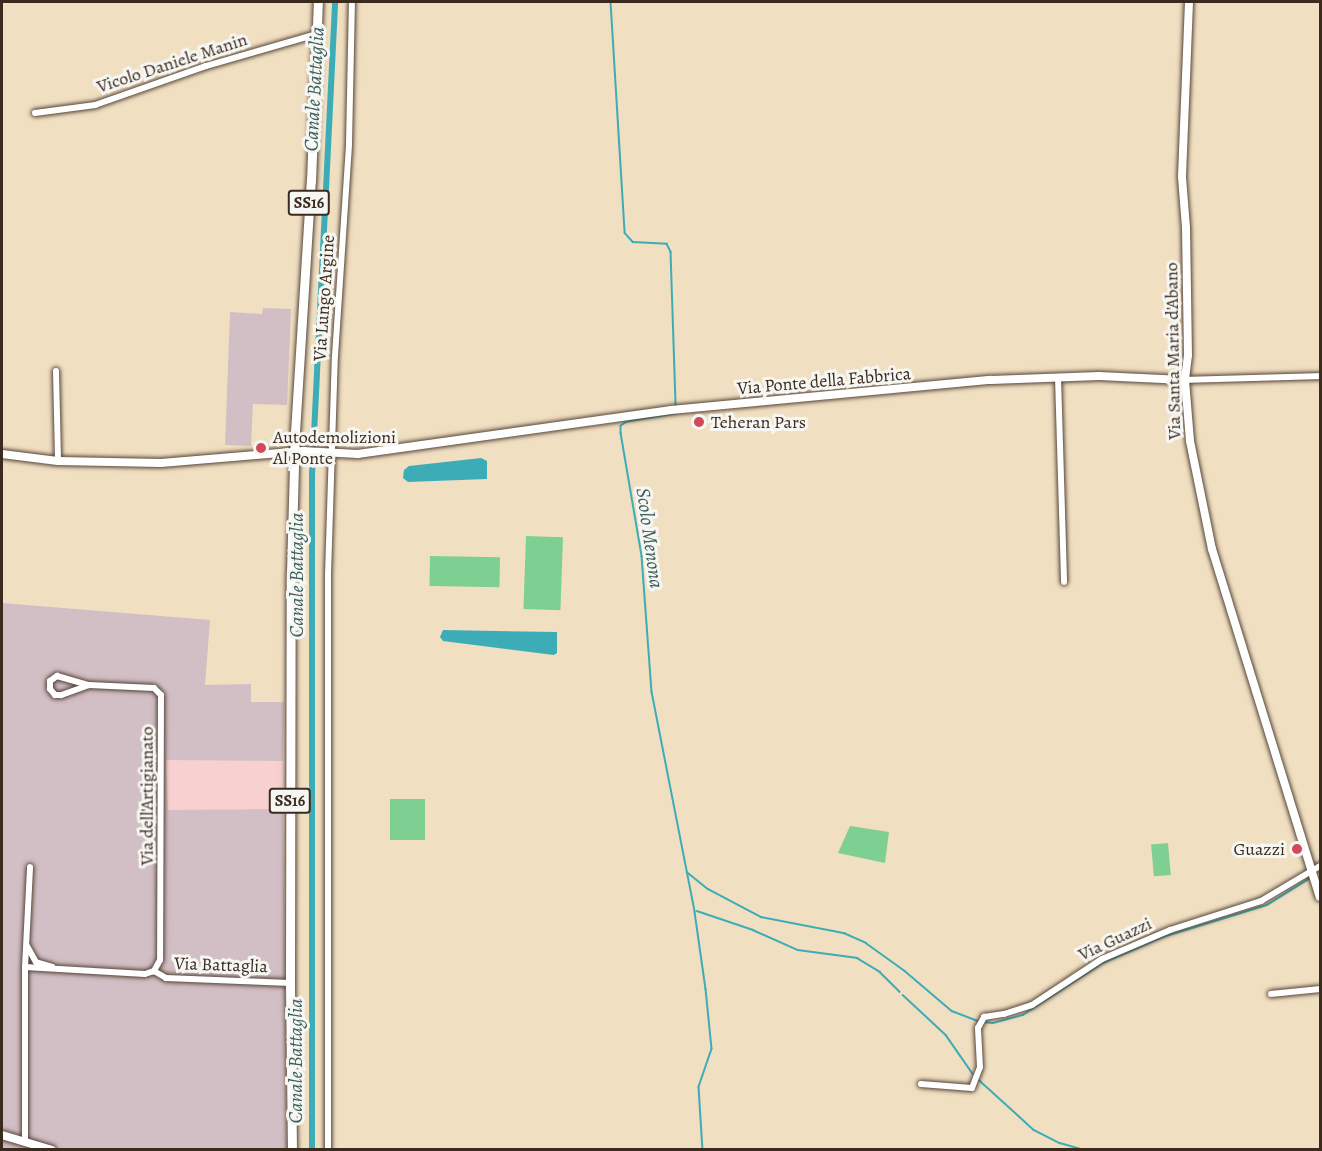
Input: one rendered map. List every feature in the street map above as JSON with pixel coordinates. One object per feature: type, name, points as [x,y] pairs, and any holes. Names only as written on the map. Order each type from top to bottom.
[{"type":"main road","name":"SS16","points":[[292,1149],[290,670],[318,2]]},
{"type":"street","name":"Via Lungo Argine","points":[[331,452],[334,357],[349,143],[352,2]]},
{"type":"street","name":"Via Santa Maria d'Abano","points":[[1189,2],[1182,177],[1186,228],[1185,380],[1190,441],[1208,533],[1320,897]]},
{"type":"street","name":"Vicolo Daniele Manin","points":[[35,113],[73,110],[95,105],[206,66],[317,34]]},
{"type":"street","points":[[56,371],[58,461]]},
{"type":"street","name":"Via Ponte della Fabbrica","points":[[2,454],[58,461],[161,463],[299,452],[372,453],[425,443],[678,409],[991,380],[1058,377],[1185,380],[1320,376]]},
{"type":"street","points":[[1058,377],[1064,582]]},
{"type":"street","points":[[328,1149],[326,662],[331,452]]},
{"type":"street","points":[[57,676],[89,686],[56,695],[50,689],[50,681],[57,676]]},
{"type":"street","name":"Via dell'Artigianato","points":[[89,686],[154,688],[161,694],[160,960],[154,971]]},
{"type":"street","name":"Via Guazzi","points":[[921,1084],[972,1088],[980,1067],[978,1028],[981,1019],[1032,1005],[1102,959],[1170,930],[1261,901],[1313,873],[1320,866]]},
{"type":"street","points":[[25,1142],[25,967],[30,867]]},
{"type":"street","points":[[26,944],[36,962],[58,969]]},
{"type":"street","points":[[25,967],[145,974],[154,971]]},
{"type":"street","name":"Via Battaglia","points":[[154,971],[166,978],[290,983]]},
{"type":"street","points":[[1271,993],[1320,989]]},
{"type":"street","points":[[2,1135],[52,1149]]},
{"type":"shaded area","points":[[263,308],[291,309],[287,405],[253,404],[251,446],[225,445],[230,312],[262,314]]},
{"type":"shaded area","points":[[2,603],[210,620],[205,685],[251,684],[251,702],[284,702],[283,761],[166,760],[168,810],[283,809],[287,1149],[2,1149]]},
{"type":"shaded area","points":[[166,760],[283,760],[283,810],[166,810]]},
{"type":"green space","points":[[526,536],[563,537],[560,610],[523,609]]},
{"type":"green space","points":[[430,556],[500,557],[499,587],[429,586]]},
{"type":"green space","points":[[390,799],[425,799],[425,840],[390,840]]},
{"type":"green space","points":[[850,826],[889,832],[885,863],[838,853]]},
{"type":"green space","points":[[1168,843],[1171,875],[1154,876],[1151,844]]},
{"type":"water","points":[[481,458],[487,461],[487,479],[408,482],[403,478],[404,470],[409,466]]},
{"type":"water","points":[[443,630],[557,632],[557,653],[554,655],[443,641],[440,637]]},
{"type":"waterway","name":"Canale Battaglia","points":[[312,1150],[312,475],[335,2]]},
{"type":"waterway","name":"Scolo Menona","points":[[611,2],[625,233],[633,242],[667,244],[671,252],[676,406]]},
{"type":"waterway","name":"Scolo Menona","points":[[676,414],[627,422],[621,426],[621,433],[642,556],[652,692],[695,912],[706,989],[712,1049],[699,1087],[703,1150]]},
{"type":"waterway","points":[[687,872],[708,889],[761,917],[844,933],[866,943],[905,971],[952,1011],[978,1021]]},
{"type":"waterway","points":[[983,1022],[993,1023],[1023,1015],[1103,963],[1163,937],[1267,905],[1312,877]]},
{"type":"waterway","points":[[697,911],[753,930],[798,950],[857,958],[880,972],[900,992]]},
{"type":"waterway","points":[[903,995],[946,1035],[973,1074]]},
{"type":"waterway","points":[[978,1079],[1034,1130],[1060,1143],[1084,1150]]},
{"type":"place","name":"Teheran Pars","points":[[699,422]]},
{"type":"place","name":"Autodemolizioni Al Ponte","points":[[261,448]]},
{"type":"place","name":"Guazzi","points":[[1297,849]]}]
